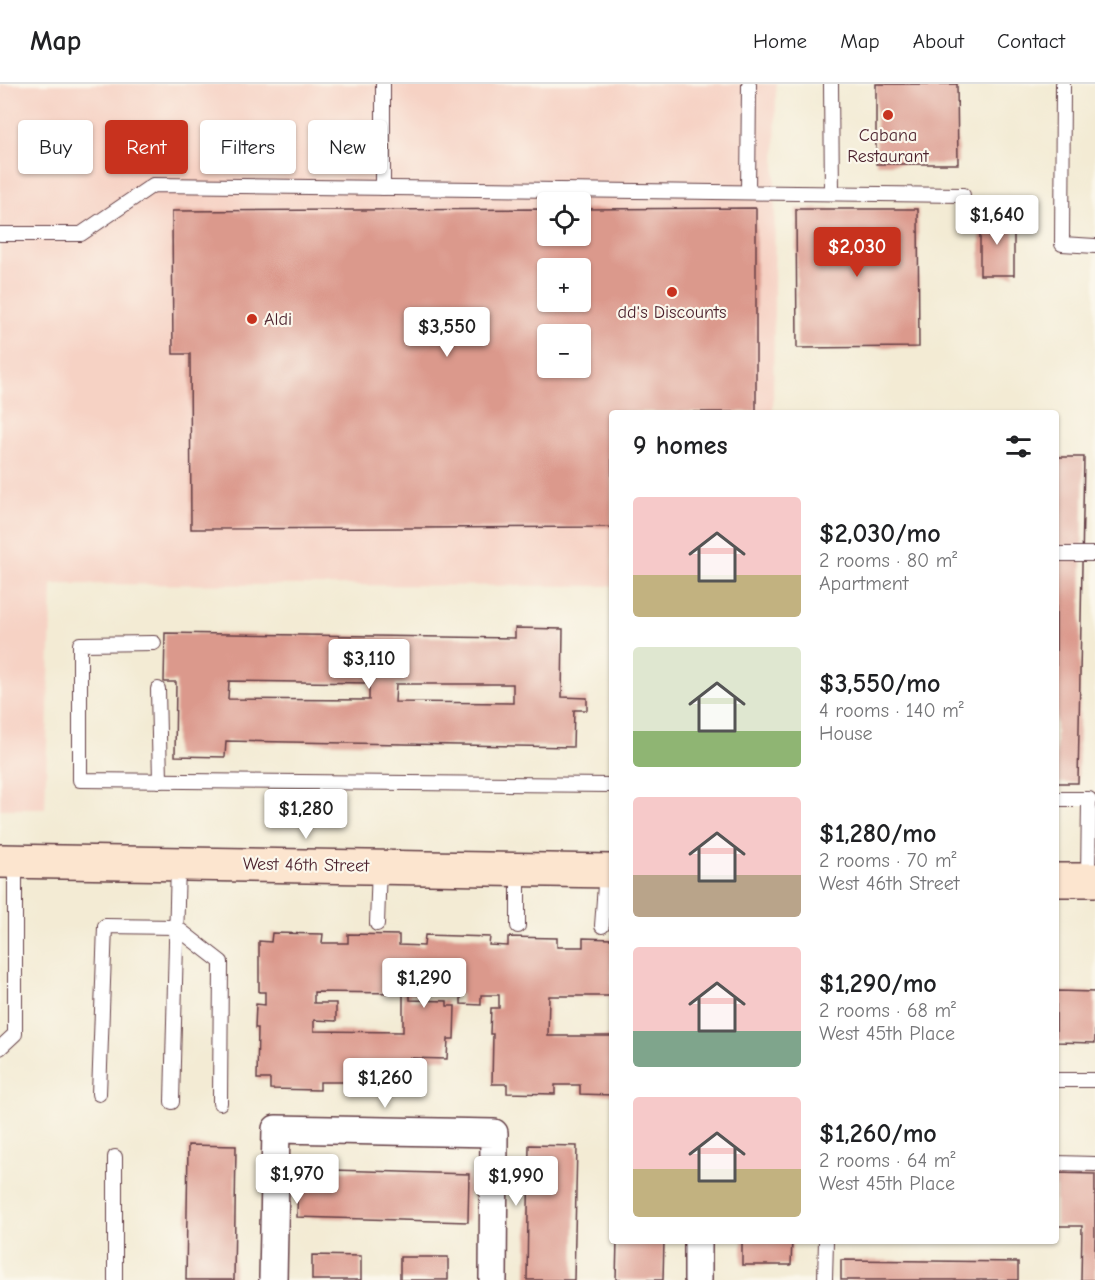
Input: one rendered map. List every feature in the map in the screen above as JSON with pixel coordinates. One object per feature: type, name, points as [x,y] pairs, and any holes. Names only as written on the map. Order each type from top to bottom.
[{"type":"street","name":"West 46th Street","points":[[8,861],[609,871]]},
{"type":"street","points":[[273,1280],[276,1130],[494,1133],[493,1280]]},
{"type":"street","points":[[698,1244],[698,1280]]},
{"type":"lane","points":[[383,84],[383,188]]},
{"type":"lane","points":[[748,192],[749,84]]},
{"type":"lane","points":[[831,84],[832,193]]},
{"type":"lane","points":[[1063,84],[1062,244],[1095,246]]},
{"type":"lane","points":[[0,234],[81,234],[153,185],[963,195]]},
{"type":"lane","points":[[1059,554],[1095,554]]},
{"type":"lane","points":[[154,643],[80,644],[80,780],[609,785]]},
{"type":"lane","points":[[158,689],[160,781]]},
{"type":"lane","points":[[1080,880],[1089,799],[1095,786]]},
{"type":"lane","points":[[1059,799],[1089,799]]},
{"type":"lane","points":[[0,1048],[15,1034],[8,861]]},
{"type":"lane","points":[[172,1102],[178,863]]},
{"type":"lane","points":[[377,924],[379,866]]},
{"type":"lane","points":[[518,869],[518,926]]},
{"type":"lane","points":[[602,926],[609,871]]},
{"type":"lane","points":[[99,1094],[105,926],[176,927],[221,962],[220,1103]]},
{"type":"lane","points":[[1059,1080],[1095,1080]]},
{"type":"lane","points":[[115,1157],[115,1280]]},
{"type":"lane","points":[[1059,1163],[1095,1164]]},
{"type":"lane","points":[[825,1280],[826,1244]]},
{"type":"shaded area","points":[[0,84],[776,84],[773,410],[609,410],[609,586],[52,584],[45,809],[0,809]]},
{"type":"building","points":[[876,84],[957,84],[958,164],[876,164]]},
{"type":"building","points":[[756,208],[756,410],[609,410],[609,527],[191,529],[190,354],[173,354],[172,211],[537,209],[537,246],[591,246],[591,209]]},
{"type":"building","points":[[796,209],[918,209],[919,347],[797,348]]},
{"type":"building","points":[[980,217],[1014,217],[1014,275],[980,275]]},
{"type":"building","points":[[1059,457],[1084,457],[1078,783],[1059,783]]},
{"type":"building","points":[[515,628],[563,629],[562,697],[587,698],[587,710],[574,710],[573,747],[226,741],[225,757],[175,756],[176,682],[164,682],[165,633],[515,638]],"holes":[[[229,681],[369,683],[369,700],[228,699]],[[396,684],[513,684],[513,703],[395,702]]]},
{"type":"building","points":[[272,933],[323,934],[322,943],[348,943],[348,934],[399,935],[399,945],[424,946],[425,935],[490,937],[489,945],[508,946],[508,937],[557,938],[557,947],[583,947],[583,938],[609,939],[609,996],[549,996],[548,1036],[609,1036],[609,1095],[580,1094],[580,1085],[555,1085],[555,1094],[507,1093],[507,1084],[492,1084],[491,1008],[499,1008],[499,995],[481,995],[481,1005],[461,1004],[461,994],[410,993],[410,1000],[447,1001],[447,1006],[455,1006],[454,1039],[448,1039],[447,1059],[410,1058],[409,1083],[395,1083],[395,1090],[346,1089],[346,1082],[320,1082],[320,1090],[270,1089],[270,1079],[257,1079],[256,1004],[265,1005],[265,992],[259,992],[259,941],[271,942]],"holes":[[[314,992],[403,993],[403,1032],[314,1031],[314,1020],[336,1021],[336,1003],[314,1003]]]},
{"type":"building","points":[[1059,991],[1095,992],[1095,1043],[1059,1042]]},
{"type":"building","points":[[188,1145],[236,1146],[234,1280],[186,1280]]},
{"type":"building","points":[[529,1145],[577,1146],[574,1280],[527,1280]]},
{"type":"building","points":[[298,1169],[469,1174],[468,1222],[297,1217]]},
{"type":"building","points":[[1059,1173],[1095,1174],[1095,1280],[1081,1280],[1082,1226],[1059,1226]]},
{"type":"building","points":[[617,1244],[664,1244],[663,1280],[616,1280]]},
{"type":"building","points":[[742,1244],[792,1244],[791,1265],[742,1265]]},
{"type":"building","points":[[312,1255],[361,1256],[361,1280],[312,1280]]},
{"type":"building","points":[[400,1257],[448,1257],[448,1280],[400,1280]]},
{"type":"building","points":[[841,1260],[1018,1262],[1018,1280],[841,1280]]},
{"type":"place","name":"Cabana Restaurant","points":[[888,115]]},
{"type":"place","name":"dd's Discounts","points":[[672,292]]},
{"type":"place","name":"Aldi","points":[[252,319]]}]
